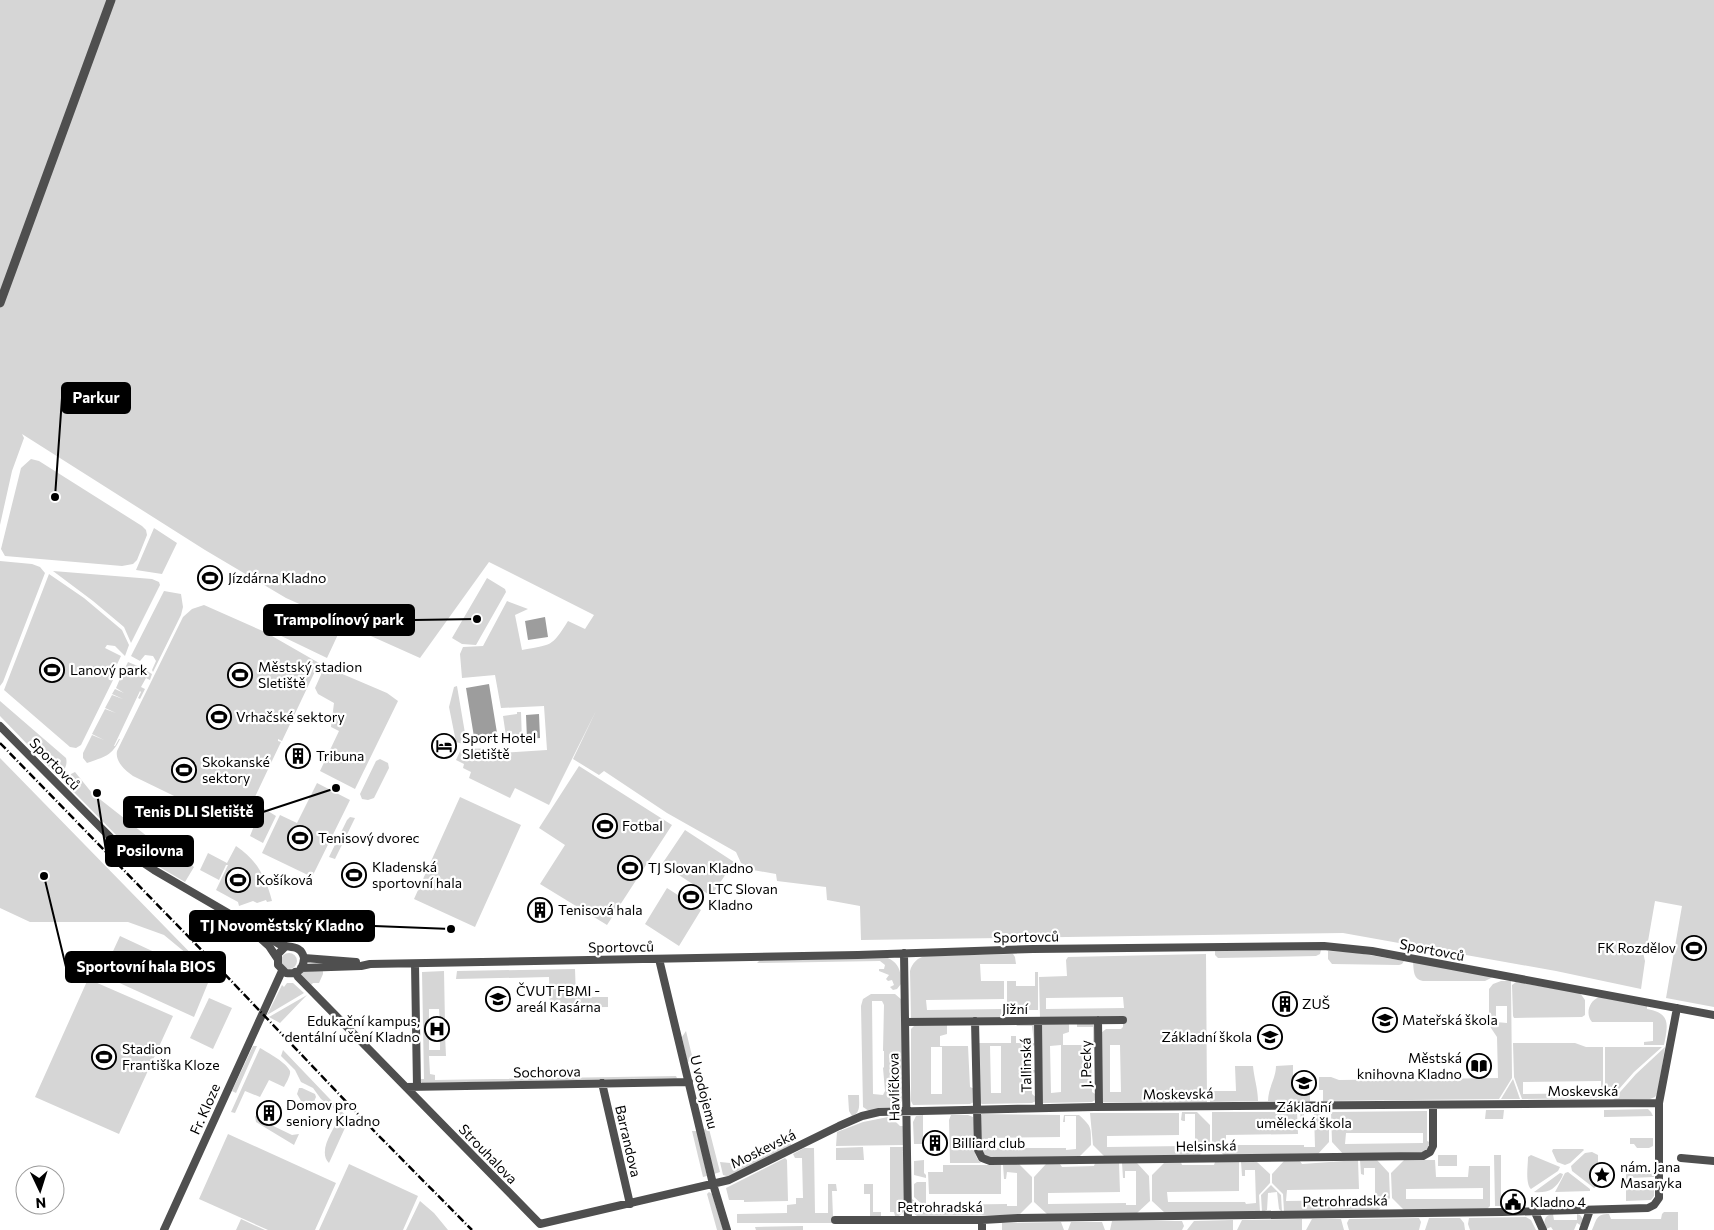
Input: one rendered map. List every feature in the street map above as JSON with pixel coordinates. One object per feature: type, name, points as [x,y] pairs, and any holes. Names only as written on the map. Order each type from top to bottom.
[{"type":"street","points":[[0,303],[111,0]]},
{"type":"street","name":"Sportovců","points":[[0,726],[121,848],[154,870],[240,920],[256,927],[285,947],[296,947],[304,958],[370,964]]},
{"type":"street","name":"Sportovců","points":[[240,920],[267,945],[277,958],[278,965],[282,971],[291,974],[298,970],[370,964],[1250,946],[1337,947],[1372,951],[1714,1015]]},
{"type":"street","points":[[277,958],[280,951],[285,947]]},
{"type":"street","name":"Havlíčkova","points":[[904,953],[908,1220]]},
{"type":"street","points":[[298,970],[304,962],[304,958]]},
{"type":"street","name":"U vodojemu","points":[[659,959],[713,1184],[727,1230]]},
{"type":"street","points":[[415,964],[417,1087]]},
{"type":"street","name":"Strouhalova","points":[[298,970],[298,977],[540,1224],[713,1184]]},
{"type":"street","name":"Fr. Kloze","points":[[164,1230],[282,971]]},
{"type":"street","name":"Petrohradská","points":[[835,1220],[982,1220],[1648,1208],[1658,1202],[1660,1193],[1659,1103],[1677,1008]]},
{"type":"street","name":"J. Pecky","points":[[1098,1020],[1099,1107]]},
{"type":"street","name":"Jižní","points":[[906,1022],[1123,1020]]},
{"type":"street","name":"Tallinská","points":[[1038,1021],[1039,1108]]},
{"type":"street","points":[[975,1022],[977,1110]]},
{"type":"street","name":"Sochorova","points":[[406,1087],[689,1082]]},
{"type":"street","name":"Barrandova","points":[[602,1083],[630,1204]]},
{"type":"street","name":"Moskevská","points":[[713,1184],[729,1180],[862,1116],[879,1112],[1099,1107],[1659,1103]]},
{"type":"street","name":"Helsinská","points":[[977,1110],[979,1153],[982,1158],[990,1161],[1422,1156],[1430,1152],[1433,1146],[1433,1104]]},
{"type":"street","points":[[1681,1158],[1714,1161]]},
{"type":"street","points":[[1534,1210],[1543,1230]]},
{"type":"street","points":[[1583,1230],[1590,1210]]},
{"type":"street","points":[[982,1220],[982,1230]]},
{"type":"shaded area","points":[[0,0],[1714,0],[1714,1007],[1666,998],[1682,906],[1655,901],[1647,947],[1642,948],[1645,961],[1641,989],[1556,971],[1343,933],[861,940],[860,906],[827,900],[826,887],[777,881],[776,874],[753,870],[741,863],[736,852],[667,813],[604,771],[599,775],[573,759],[596,711],[549,805],[515,788],[510,798],[469,778],[471,772],[463,768],[464,764],[456,760],[461,749],[499,748],[500,753],[547,750],[544,706],[501,708],[495,675],[462,678],[460,654],[463,647],[483,646],[507,601],[528,609],[515,615],[522,650],[550,643],[558,636],[568,621],[585,629],[594,615],[489,562],[420,658],[286,598],[205,550],[22,434],[24,438],[12,471],[0,525]]},
{"type":"shaded area","points":[[31,459],[39,461],[142,526],[146,530],[147,535],[137,560],[133,564],[122,566],[5,556],[1,549],[21,468]]},
{"type":"shaded area","points":[[154,528],[177,543],[162,574],[136,570]]},
{"type":"shaded area","points":[[0,561],[32,564],[40,567],[45,573],[0,686]]},
{"type":"shaded area","points":[[53,571],[152,579],[159,582],[160,585],[131,643],[124,627]]},
{"type":"shaded area","name":"Lanový park","points":[[49,574],[84,598],[122,630],[129,645],[125,656],[115,646],[107,645],[105,648],[121,656],[110,679],[113,680],[81,745],[76,748],[70,747],[4,690]]},
{"type":"shaded area","points":[[487,578],[505,589],[506,592],[476,645],[462,644],[452,638]]},
{"type":"shaded area","points":[[164,591],[181,594],[183,607],[181,615],[153,672],[156,661],[153,656],[145,655],[140,661],[131,656]]},
{"type":"shaded area","points":[[287,604],[341,628],[327,658],[273,632]]},
{"type":"shaded area","points":[[204,605],[265,632],[319,663],[282,741],[278,739],[281,742],[253,801],[243,796],[252,802],[238,827],[133,776],[121,765],[117,755],[117,751],[183,617],[192,609]]},
{"type":"shaded area","points":[[545,617],[548,637],[528,640],[525,621]]},
{"type":"shaded area","points":[[128,662],[140,667],[141,671],[145,673],[147,671],[152,674],[150,680],[146,678],[141,687],[145,689],[140,699],[138,698],[140,691],[114,749],[103,757],[87,763],[83,758],[83,753],[92,735],[104,740],[92,734],[105,709],[116,713],[105,708],[112,695],[123,699],[112,694],[115,689],[124,693],[116,688],[122,674],[129,677],[130,675],[123,672]]},
{"type":"shaded area","points":[[326,667],[387,693],[398,701],[355,789],[320,771],[339,731],[331,727],[334,703],[318,694],[315,688]]},
{"type":"shaded area","points":[[489,684],[498,739],[475,743],[466,688]]},
{"type":"shaded area","points":[[457,686],[467,745],[456,742],[449,707],[454,687]]},
{"type":"shaded area","points":[[0,701],[66,758],[66,766],[60,774],[56,774],[0,716]]},
{"type":"shaded area","points":[[517,712],[521,712],[522,742],[507,743],[503,716],[517,714]]},
{"type":"shaded area","points":[[539,714],[540,738],[527,739],[526,715]]},
{"type":"shaded area","points":[[0,758],[210,973],[164,935],[128,922],[30,922],[0,908]]},
{"type":"shaded area","points":[[380,759],[388,763],[389,768],[374,798],[362,799],[360,794],[376,761]]},
{"type":"shaded area","name":"Fotbal","points":[[579,766],[672,825],[607,925],[540,884],[565,845],[539,828]]},
{"type":"shaded area","points":[[75,772],[92,793],[171,855],[177,843],[194,851],[189,863],[194,867],[185,882],[144,858],[120,839],[64,782],[65,777]]},
{"type":"shaded area","name":"Tenisový dvorec","points":[[317,783],[350,800],[312,877],[262,853],[280,815],[297,823]]},
{"type":"shaded area","points":[[460,797],[521,825],[475,927],[414,899]]},
{"type":"shaded area","points":[[263,808],[276,816],[263,843],[250,836],[254,826],[260,828],[262,824],[257,821]]},
{"type":"shaded area","points":[[350,817],[355,818],[335,859],[329,857],[347,820]]},
{"type":"shaded area","points":[[685,830],[734,862],[711,896],[662,864]]},
{"type":"shaded area","points":[[236,846],[259,869],[267,884],[272,901],[267,902],[266,900],[257,903],[253,901],[239,906],[238,902],[216,890],[228,865],[226,865],[219,880],[200,870],[208,853],[227,863]]},
{"type":"shaded area","points":[[667,888],[701,910],[679,946],[645,924]]},
{"type":"shaded area","points":[[120,936],[193,970],[208,983],[194,1017],[102,975]]},
{"type":"shaded area","points":[[1215,950],[1321,950],[1320,954],[1316,956],[1218,958],[1215,955]]},
{"type":"shaded area","points":[[1328,951],[1352,952],[1404,961],[1399,965],[1332,964],[1328,959]]},
{"type":"shaded area","points":[[289,953],[295,955],[297,961],[295,967],[289,969],[283,967],[281,961],[283,955]]},
{"type":"shaded area","points":[[1013,954],[1016,964],[980,964],[981,981],[1004,981],[1004,999],[926,1000],[927,1010],[1004,1009],[1006,1019],[911,1018],[910,971],[918,959],[926,956]]},
{"type":"shaded area","points":[[1206,954],[1207,1102],[1101,1102],[1101,1033],[1106,1029],[1121,1029],[1123,1027],[1123,1018],[1040,1018],[1039,977],[1067,976],[1066,960],[1068,957]],"holes":[[[1123,997],[1124,1008],[1046,1009],[1046,998]],[[1110,1045],[1120,1045],[1121,1092],[1110,1092]]]},
{"type":"shaded area","points":[[886,957],[896,964],[900,971],[901,984],[897,989],[893,990],[890,987],[894,985],[892,980],[888,981],[886,979],[889,975],[879,971],[879,969],[884,969],[885,965],[880,961],[757,963],[760,960]]},
{"type":"shaded area","points":[[1413,962],[1493,977],[1485,981],[1423,981],[1417,978]]},
{"type":"shaded area","points":[[575,969],[576,997],[608,997],[608,1007],[550,1008],[549,977],[456,979],[457,971]]},
{"type":"shaded area","points":[[323,970],[319,983],[313,983],[310,986],[300,976],[302,972]]},
{"type":"shaded area","points":[[444,971],[445,1023],[440,1023],[439,1009],[429,1009],[429,1050],[440,1050],[440,1035],[445,1035],[446,1056],[429,1056],[430,1074],[435,1075],[435,1080],[676,1076],[677,1078],[422,1083],[419,1079],[424,1079],[422,972]]},
{"type":"shaded area","points":[[1035,972],[1038,972],[1038,1010],[1007,1010],[1007,981],[1016,981],[1016,986],[1035,986]]},
{"type":"shaded area","name":"Stadion Františka Kloze","points":[[88,979],[173,1016],[119,1134],[35,1097]]},
{"type":"shaded area","points":[[1501,981],[1511,981],[1512,1078],[1499,1099],[1323,1101],[1323,1090],[1319,1090],[1319,1077],[1331,1077],[1339,1080],[1498,1078],[1497,1037],[1489,1025],[1489,989],[1493,984]],"holes":[[[1496,1006],[1507,1006],[1507,1023],[1496,1022]]]},
{"type":"shaded area","points":[[1516,982],[1580,993],[1585,1000],[1585,1015],[1582,1017],[1514,1018],[1512,985]]},
{"type":"shaded area","points":[[287,983],[293,983],[304,993],[267,1015],[282,985],[284,987]]},
{"type":"shaded area","points":[[871,994],[895,994],[902,1000],[903,1099],[893,1108],[869,1111],[863,1107],[861,1006],[863,999]],"holes":[[[872,1001],[882,1001],[884,1005],[883,1068],[885,1091],[883,1095],[873,1094]]]},
{"type":"shaded area","points":[[307,995],[280,1023],[269,1017]]},
{"type":"shaded area","points":[[1599,997],[1647,1006],[1647,1009],[1660,1014],[1664,1017],[1667,1026],[1664,1045],[1644,1045],[1644,1042],[1653,1041],[1653,1022],[1592,1022],[1589,1008],[1593,1001]]},
{"type":"shaded area","points":[[209,998],[232,1008],[213,1049],[190,1038]]},
{"type":"shaded area","points":[[1069,1022],[1069,1032],[1063,1034],[1063,1045],[1093,1045],[1093,1027],[1077,1027],[1077,1022],[1095,1025],[1096,1048],[1091,1048],[1092,1092],[1097,1095],[1097,1099],[1092,1102],[1043,1103],[1042,1024]],"holes":[[[1061,1045],[1061,1092],[1051,1093],[1050,1046]]]},
{"type":"shaded area","points":[[1020,1023],[1033,1024],[1035,1027],[1036,1045],[1031,1046],[1032,1070],[1037,1070],[1037,1072],[1032,1073],[1032,1094],[1037,1098],[1036,1101],[1032,1103],[982,1104],[980,1103],[978,1043],[1011,1043],[1011,1036],[1016,1036],[1016,1043],[1034,1043],[1032,1026],[1016,1026]],"holes":[[[990,1046],[1001,1046],[1001,1093],[991,1093]]]},
{"type":"shaded area","points":[[947,1024],[947,1034],[940,1036],[940,1046],[968,1046],[970,1087],[975,1089],[974,1102],[970,1104],[913,1105],[911,1101],[911,1029],[915,1025]],"holes":[[[931,1047],[942,1047],[942,1094],[931,1094]]]},
{"type":"shaded area","points":[[686,1031],[694,1064],[687,1061],[682,1037]]},
{"type":"shaded area","points":[[1513,1043],[1575,1043],[1586,1047],[1603,1047],[1603,1098],[1522,1099],[1514,1077]],"holes":[[[1601,1081],[1601,1093],[1523,1094],[1523,1082]]]},
{"type":"shaded area","points":[[253,1046],[257,1046],[236,1093],[232,1091]]},
{"type":"shaded area","points":[[1605,1047],[1662,1047],[1634,1072],[1612,1097],[1605,1097]]},
{"type":"shaded area","points":[[1665,1047],[1658,1092],[1655,1097],[1650,1099],[1613,1100],[1636,1074]]},
{"type":"shaded area","points":[[260,1048],[288,1068],[290,1073],[288,1079],[284,1087],[269,1080],[260,1097],[245,1091],[235,1113],[231,1112]]},
{"type":"shaded area","points":[[283,1050],[349,1119],[329,1163],[326,1158],[326,1146],[340,1116],[339,1112],[321,1099],[313,1088],[301,1082],[295,1070],[281,1056]]},
{"type":"shaded area","points":[[1293,1065],[1293,1090],[1310,1090],[1310,1101],[1268,1101],[1276,1066]]},
{"type":"shaded area","points":[[1235,1066],[1253,1066],[1258,1101],[1210,1102],[1210,1091],[1236,1091]]},
{"type":"shaded area","points":[[1513,1079],[1520,1099],[1501,1099]]},
{"type":"shaded area","points":[[299,1088],[315,1094],[316,1097],[311,1108],[304,1106],[297,1094]]},
{"type":"shaded area","points":[[848,1095],[859,1095],[857,1113],[852,1116],[849,1111]]},
{"type":"shaded area","points":[[1648,1109],[1653,1116],[1604,1117],[1604,1110]]},
{"type":"shaded area","points":[[1486,1110],[1504,1110],[1503,1119],[1485,1119]]},
{"type":"shaded area","points":[[1300,1111],[1316,1111],[1329,1123],[1329,1142],[1317,1155],[1225,1156],[1212,1144],[1212,1112],[1297,1112],[1298,1134],[1226,1135],[1226,1145],[1304,1145],[1304,1147],[1315,1147],[1314,1113],[1304,1113],[1304,1120],[1301,1120]]},
{"type":"shaded area","points":[[1427,1111],[1427,1141],[1432,1143],[1427,1152],[1344,1155],[1332,1142],[1331,1112]],"holes":[[[1346,1133],[1423,1133],[1423,1143],[1345,1144]]]},
{"type":"shaded area","points":[[1182,1112],[1197,1112],[1210,1125],[1210,1144],[1198,1157],[1106,1158],[1093,1145],[1090,1113],[1179,1113],[1179,1135],[1107,1136],[1107,1147],[1185,1146],[1185,1148],[1195,1148],[1195,1114],[1185,1114],[1185,1121],[1183,1121],[1181,1120]]},
{"type":"shaded area","points":[[982,1114],[1060,1115],[1060,1137],[988,1138],[988,1148],[1076,1149],[1076,1116],[1065,1116],[1065,1122],[1063,1122],[1064,1115],[1079,1115],[1086,1122],[1091,1131],[1091,1145],[1078,1158],[991,1159],[981,1154],[980,1117]]},
{"type":"shaded area","points":[[923,1115],[923,1144],[914,1144],[913,1122],[916,1116]]},
{"type":"shaded area","points":[[951,1115],[968,1115],[973,1117],[974,1148],[977,1158],[981,1163],[950,1163],[949,1120]]},
{"type":"shaded area","points":[[255,1116],[292,1135],[299,1134],[294,1145],[256,1122]]},
{"type":"shaded area","points":[[888,1117],[900,1126],[903,1126],[903,1145],[836,1146],[837,1132],[863,1122]]},
{"type":"shaded area","points":[[708,1125],[720,1172],[714,1174],[704,1130]]},
{"type":"shaded area","points":[[692,1131],[697,1131],[707,1176],[703,1177]]},
{"type":"shaded area","points":[[228,1134],[336,1183],[315,1230],[268,1230],[199,1199]]},
{"type":"shaded area","points":[[1630,1138],[1653,1138],[1653,1146],[1637,1148],[1634,1144],[1630,1144]]},
{"type":"shaded area","points":[[789,1140],[792,1146],[730,1177],[723,1175],[720,1162],[740,1164]]},
{"type":"shaded area","points":[[863,1147],[864,1160],[836,1160],[836,1148]]},
{"type":"shaded area","points":[[890,1147],[904,1147],[904,1211],[899,1216],[895,1216],[894,1212],[890,1212]]},
{"type":"shaded area","points":[[804,1148],[814,1148],[815,1213],[828,1213],[828,1184],[836,1184],[837,1191],[832,1191],[835,1223],[737,1223],[737,1214],[787,1213],[787,1205],[796,1204],[796,1198],[803,1198],[802,1158],[795,1158],[793,1154]]},
{"type":"shaded area","points":[[1553,1149],[1584,1150],[1570,1163],[1565,1165],[1557,1162],[1552,1151]]},
{"type":"shaded area","points":[[1592,1152],[1598,1155],[1598,1185],[1594,1188],[1572,1171],[1571,1166],[1585,1153]]},
{"type":"shaded area","points":[[1438,1155],[1457,1155],[1457,1166],[1438,1166]]},
{"type":"shaded area","points":[[1494,1155],[1501,1155],[1501,1196],[1504,1196],[1504,1206],[1495,1206]]},
{"type":"shaded area","points":[[1531,1155],[1560,1167],[1558,1171],[1531,1189],[1527,1174],[1528,1157]]},
{"type":"shaded area","points":[[785,1158],[787,1160],[788,1201],[744,1202],[744,1200],[729,1200],[726,1188]]},
{"type":"shaded area","points":[[924,1160],[926,1178],[914,1175],[914,1161]]},
{"type":"shaded area","points":[[1358,1160],[1359,1189],[1287,1190],[1286,1201],[1364,1200],[1365,1202],[1375,1202],[1375,1168],[1364,1168],[1364,1175],[1361,1174],[1360,1160],[1377,1160],[1389,1173],[1390,1198],[1377,1211],[1284,1212],[1283,1194],[1272,1183],[1272,1174],[1284,1161],[1300,1161],[1302,1164]]},
{"type":"shaded area","points":[[1404,1160],[1435,1160],[1436,1177],[1468,1177],[1469,1166],[1490,1166],[1490,1206],[1487,1209],[1404,1210],[1392,1198],[1391,1173]],"holes":[[[1483,1188],[1483,1199],[1406,1199],[1406,1189]]]},
{"type":"shaded area","points":[[1181,1162],[1182,1165],[1214,1165],[1215,1162],[1239,1162],[1239,1191],[1167,1192],[1168,1202],[1256,1203],[1255,1170],[1245,1170],[1245,1176],[1242,1176],[1241,1162],[1257,1162],[1270,1174],[1270,1183],[1259,1195],[1260,1212],[1165,1213],[1152,1201],[1152,1175],[1164,1163]]},
{"type":"shaded area","points":[[1095,1163],[1119,1163],[1120,1192],[1048,1193],[1048,1204],[1126,1203],[1126,1205],[1136,1205],[1136,1171],[1125,1171],[1125,1178],[1123,1178],[1122,1163],[1137,1163],[1149,1176],[1150,1201],[1137,1213],[1047,1214],[1034,1202],[1034,1177],[1046,1164],[1060,1164],[1062,1167],[1094,1166]]},
{"type":"shaded area","points":[[349,1164],[418,1196],[403,1230],[319,1230]]},
{"type":"shaded area","points":[[1019,1164],[1032,1177],[1032,1202],[1019,1215],[917,1216],[912,1212],[912,1199],[924,1209],[929,1209],[929,1205],[1007,1204],[1007,1206],[1017,1206],[1017,1173],[1007,1172],[1006,1179],[1004,1179],[1003,1165]]},
{"type":"shaded area","points":[[943,1165],[1001,1165],[1001,1194],[929,1194],[928,1172],[943,1172]]},
{"type":"shaded area","points":[[1568,1172],[1590,1189],[1590,1191],[1555,1192],[1565,1173]]},
{"type":"shaded area","points":[[1560,1173],[1563,1174],[1562,1177],[1554,1188],[1543,1192],[1534,1192]]},
{"type":"shaded area","points":[[1626,1173],[1654,1174],[1654,1177],[1630,1178],[1631,1187],[1654,1186],[1654,1196],[1651,1200],[1626,1201]]},
{"type":"shaded area","points":[[926,1182],[926,1206],[914,1197],[914,1184]]},
{"type":"shaded area","points":[[864,1184],[873,1184],[873,1212],[881,1212],[881,1216],[870,1216],[870,1194],[864,1194]]},
{"type":"shaded area","points":[[1271,1185],[1281,1195],[1282,1212],[1279,1209],[1277,1192],[1268,1193],[1267,1210],[1262,1212],[1261,1195]]},
{"type":"shaded area","points":[[709,1192],[712,1194],[723,1230],[717,1230],[707,1194]]},
{"type":"shaded area","points":[[420,1201],[434,1213],[448,1230],[406,1230]]},
{"type":"shaded area","points":[[1664,1212],[1678,1212],[1678,1230],[1592,1230],[1599,1216],[1602,1215],[1609,1214],[1611,1219],[1661,1219]]},
{"type":"shaded area","points":[[1553,1214],[1554,1220],[1577,1220],[1577,1214],[1580,1215],[1583,1219],[1582,1226],[1577,1223],[1574,1230],[1553,1230],[1551,1227],[1546,1229],[1545,1219]]},
{"type":"shaded area","points":[[1526,1217],[1531,1220],[1536,1230],[1470,1230],[1468,1224],[1469,1218]]},
{"type":"shaded area","points":[[1419,1218],[1421,1222],[1419,1230],[1349,1230],[1347,1223],[1349,1219]]},
{"type":"shaded area","points":[[1429,1218],[1460,1218],[1464,1223],[1465,1230],[1425,1230]]},
{"type":"shaded area","points":[[241,1219],[265,1230],[236,1230]]},
{"type":"shaded area","points":[[1302,1219],[1302,1230],[1237,1230],[1242,1220]]},
{"type":"shaded area","points":[[1312,1219],[1341,1219],[1344,1230],[1306,1230]]},
{"type":"shaded area","points":[[1233,1220],[1233,1230],[1187,1230],[1194,1221]]},
{"type":"shaded area","points":[[1112,1221],[1182,1221],[1184,1226],[1182,1230],[1110,1230]]},
{"type":"shaded area","points":[[1061,1222],[1064,1230],[1002,1230],[1002,1223]]},
{"type":"shaded area","points":[[1071,1222],[1102,1222],[1105,1230],[1068,1230]]},
{"type":"shaded area","points":[[803,1226],[803,1230],[756,1230],[755,1227]]},
{"type":"railway","points":[[0,743],[472,1230]]},
{"type":"place","name":"Parkur","points":[[55,497]]},
{"type":"place","name":"Jízdárna Kladno","points":[[210,578]]},
{"type":"place","name":"Trampolínový park","points":[[477,619]]},
{"type":"place","name":"Lanový park","points":[[52,670]]},
{"type":"place","name":"Městský stadion Sletiště","points":[[240,675]]},
{"type":"place","name":"Vrhačské sektory","points":[[219,717]]},
{"type":"place","name":"Sport Hotel Sletiště","points":[[444,746]]},
{"type":"place","name":"Tribuna","points":[[298,756]]},
{"type":"place","name":"Skokanské sektory","points":[[184,770]]},
{"type":"place","name":"Tenis DLI Sletiště","points":[[336,788]]},
{"type":"place","name":"Posilovna","points":[[97,793]]},
{"type":"place","name":"Fotbal","points":[[605,826]]},
{"type":"place","name":"Tenisový dvorec","points":[[300,838]]},
{"type":"place","name":"TJ Slovan Kladno","points":[[630,868]]},
{"type":"place","name":"Kladenská sportovní hala","points":[[354,875]]},
{"type":"place","name":"Sportovní hala BIOS","points":[[44,876]]},
{"type":"place","name":"Košíková","points":[[238,880]]},
{"type":"place","name":"LTC Slovan Kladno","points":[[691,897]]},
{"type":"place","name":"Tenisová hala","points":[[540,910]]},
{"type":"place","name":"TJ Novoměstský Kladno","points":[[451,929]]},
{"type":"place","name":"FK Rozdělov","points":[[1694,948]]},
{"type":"place","name":"ČVUT FBMI - areál Kasárna","points":[[498,999]]},
{"type":"place","name":"ZUŠ","points":[[1285,1004]]},
{"type":"place","name":"Mateřská škola","points":[[1385,1020]]},
{"type":"place","name":"Edukační kampus, dentální učení Kladno","points":[[437,1029]]},
{"type":"place","name":"Základní škola","points":[[1270,1037]]},
{"type":"place","name":"Stadion Františka Kloze","points":[[104,1057]]},
{"type":"place","name":"Městská knihovna Kladno","points":[[1479,1066]]},
{"type":"place","name":"Základní umělecká škola","points":[[1304,1083]]},
{"type":"place","name":"Domov pro seniory Kladno","points":[[269,1113]]},
{"type":"place","name":"Billiard club","points":[[935,1143]]},
{"type":"place","name":"nám. Jana Masaryka","points":[[1602,1175]]},
{"type":"place","name":"Kladno 4","points":[[1513,1202]]}]
